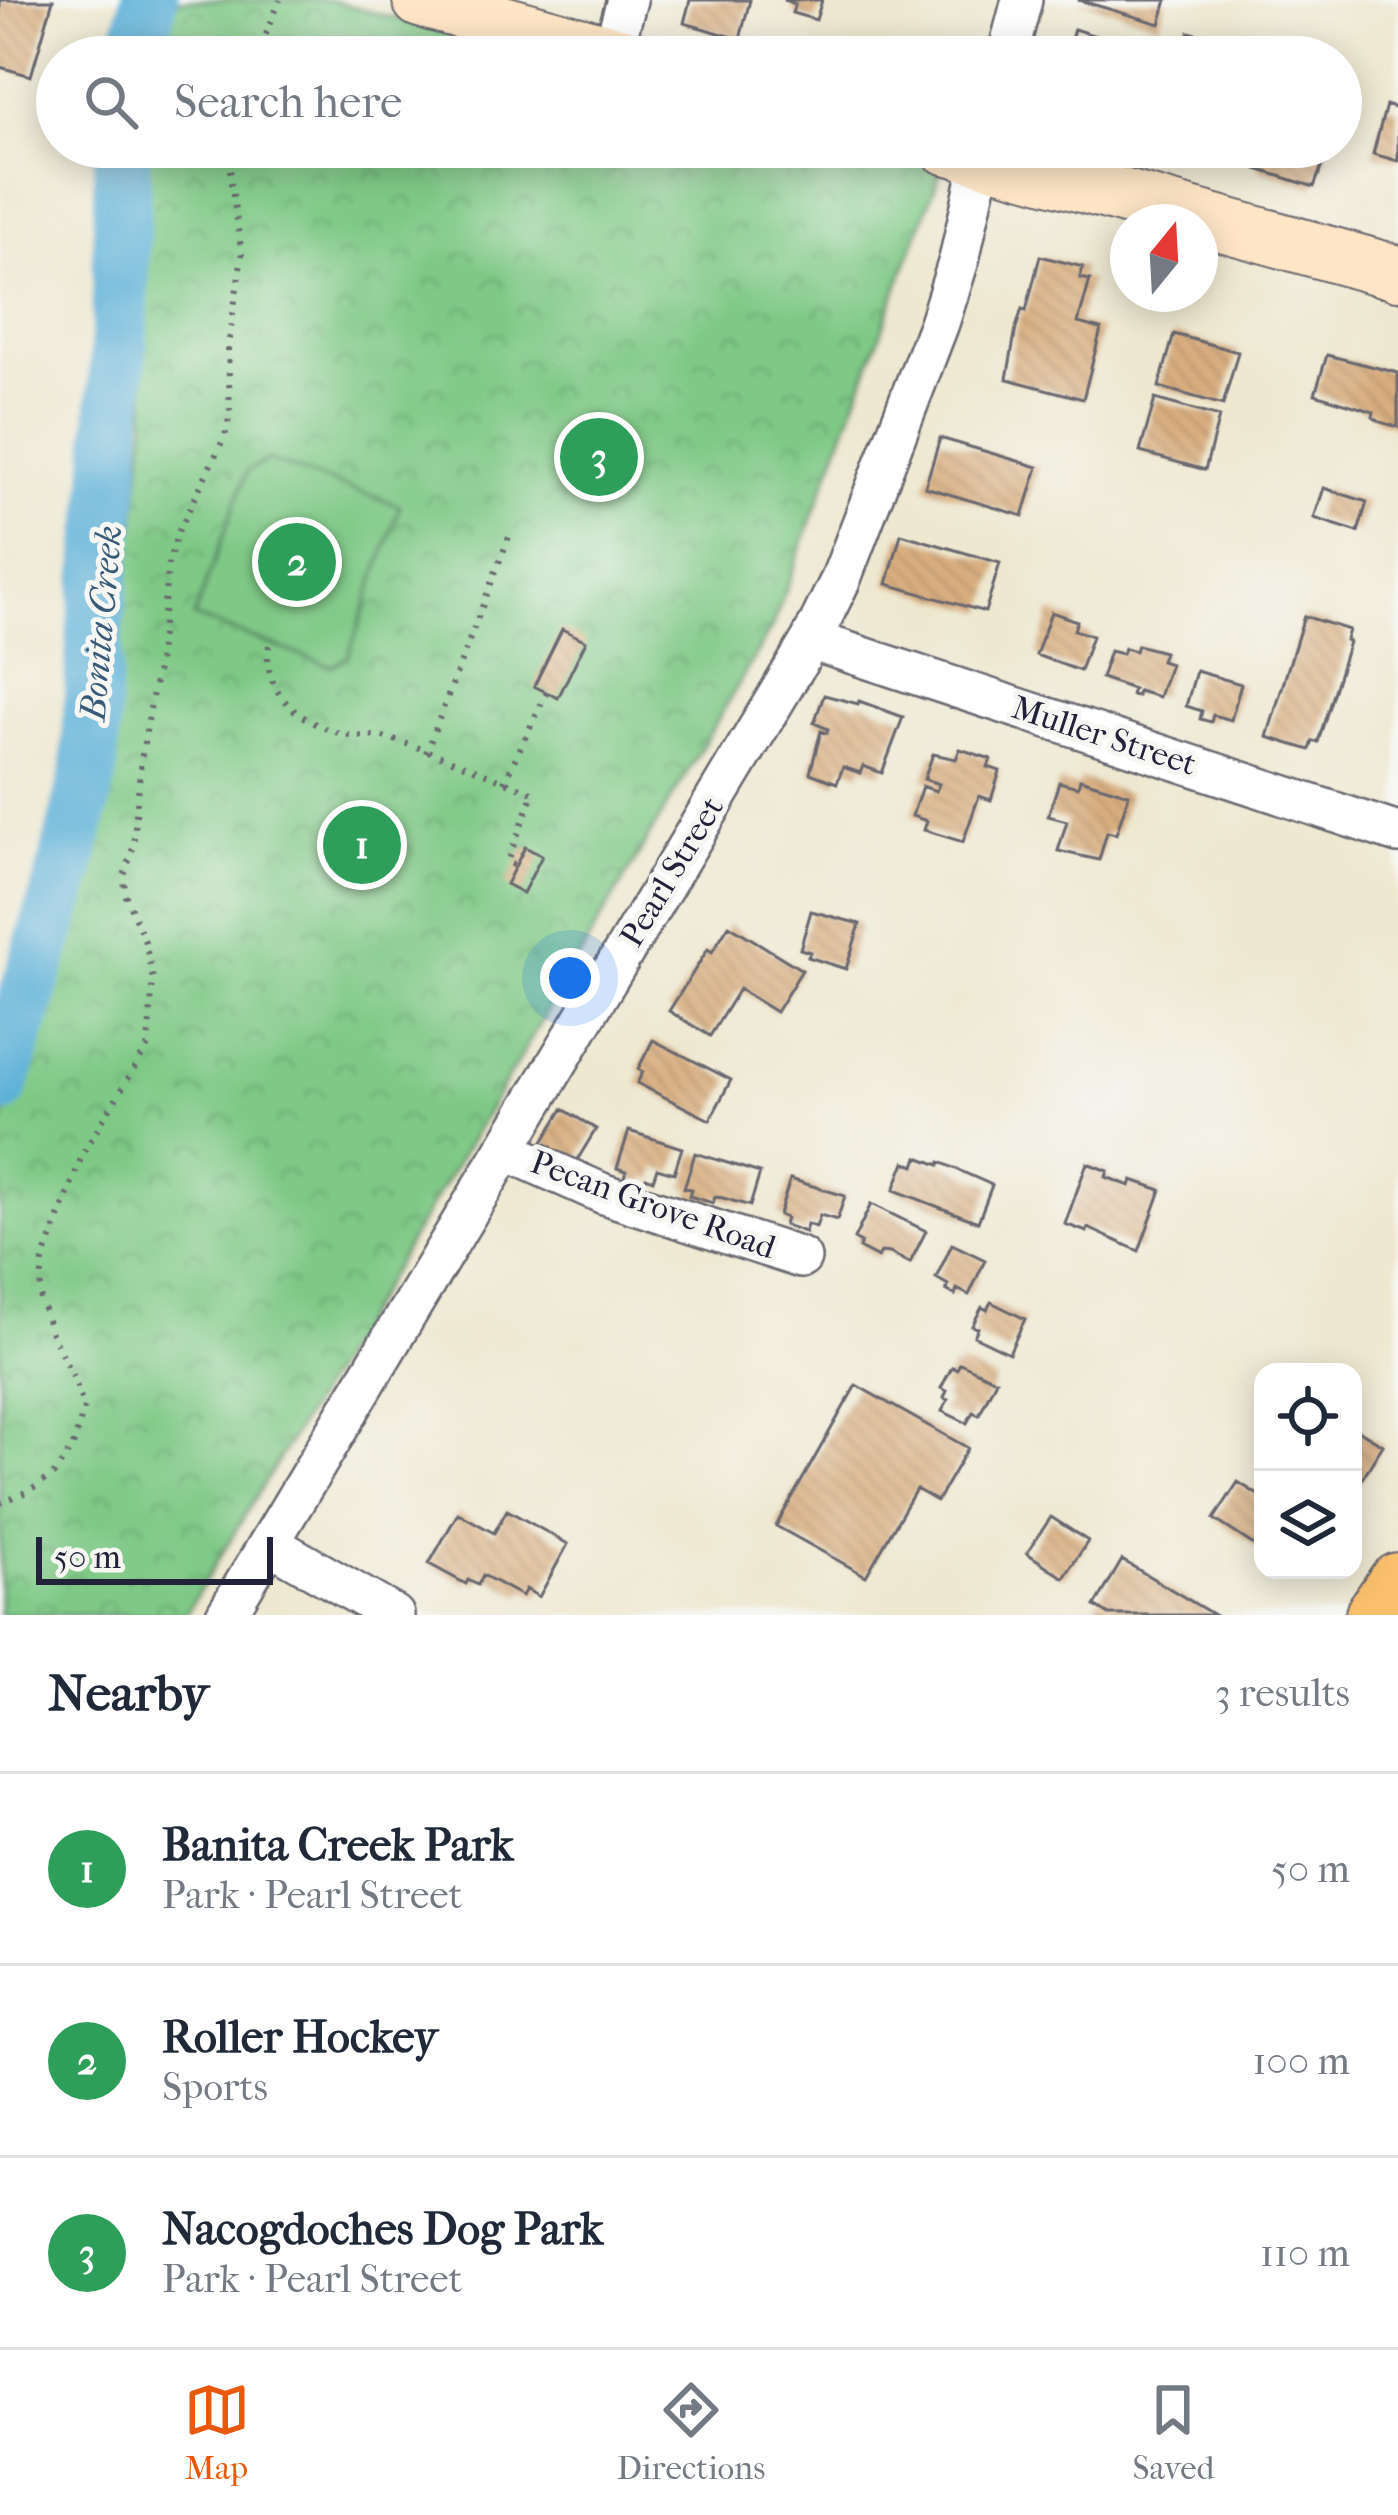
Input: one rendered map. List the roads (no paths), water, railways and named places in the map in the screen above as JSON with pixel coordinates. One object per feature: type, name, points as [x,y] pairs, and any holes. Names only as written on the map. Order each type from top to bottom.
[{"type":"main road","points":[[1376,1615],[1398,1582]]},
{"type":"street","points":[[420,0],[550,36]]},
{"type":"street","points":[[622,36],[627,0]]},
{"type":"street","points":[[1013,36],[1022,0]]},
{"type":"street","name":"Pearl Street","points":[[226,1615],[811,640],[840,581],[940,322],[959,260],[969,168]]},
{"type":"street","points":[[1034,168],[1398,272]]},
{"type":"street","name":"Muller Street","points":[[811,640],[1398,833]]},
{"type":"street","name":"Pecan Grove Road","points":[[505,1150],[604,1194],[801,1258]]},
{"type":"street","points":[[270,1544],[394,1615]]},
{"type":"waterway","name":"Bonita Creek","points":[[140,36],[149,0]]},
{"type":"waterway","name":"Bonita Creek","points":[[0,1086],[65,872],[89,772],[95,630],[111,487],[122,168]]},
{"type":"place","name":"Nacogdoches Dog Park","points":[[599,457]]},
{"type":"place","name":"Roller Hockey","points":[[297,562]]},
{"type":"place","name":"Banita Creek Park","points":[[362,845]]}]
